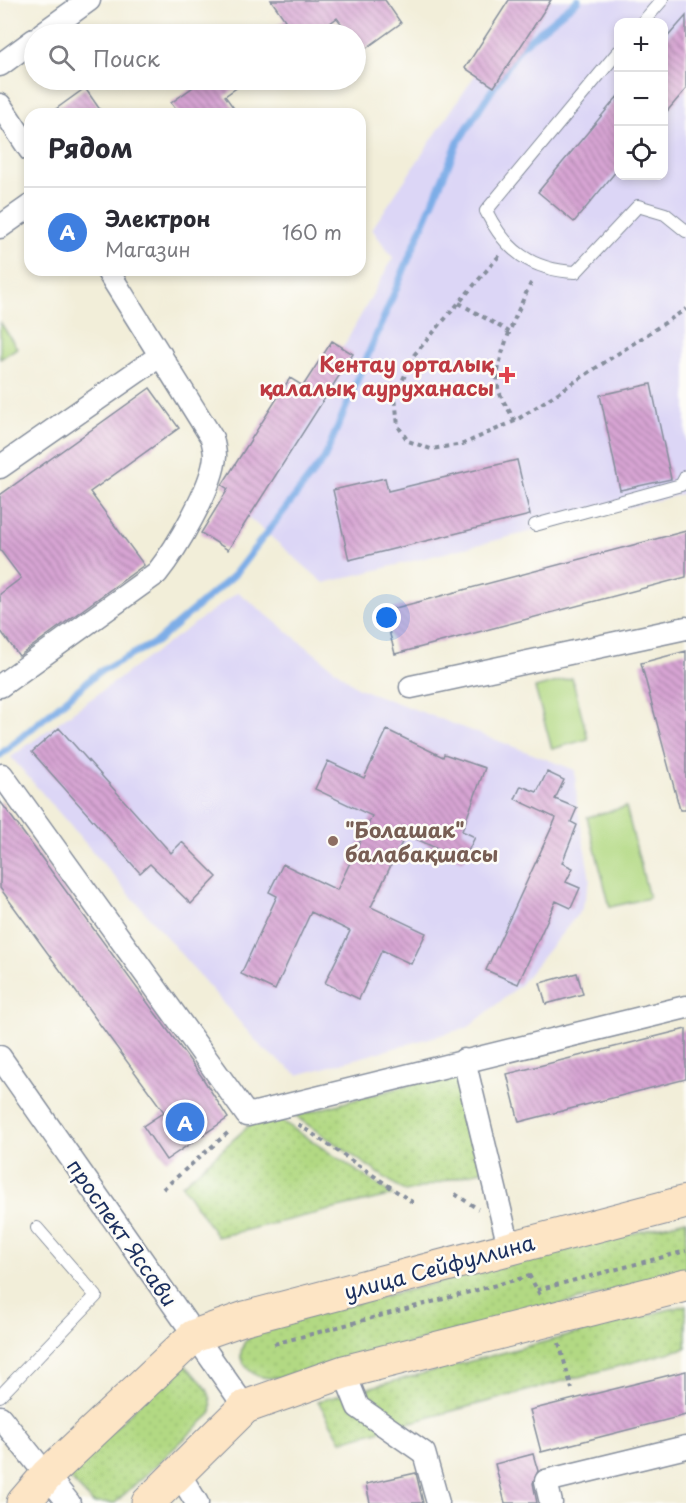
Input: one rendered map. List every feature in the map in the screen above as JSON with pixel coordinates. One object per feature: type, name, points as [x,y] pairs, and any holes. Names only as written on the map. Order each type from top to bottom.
[{"type":"main road","name":"улица Сейфуллина","points":[[194,1336],[245,1318],[686,1202]]},
{"type":"main road","points":[[148,1503],[245,1407],[344,1372],[686,1285]]},
{"type":"main road","points":[[23,1503],[47,1475],[194,1336]]},
{"type":"street","points":[[56,24],[89,0]]},
{"type":"street","points":[[0,65],[24,47]]},
{"type":"street","points":[[0,105],[24,141]]},
{"type":"street","points":[[0,226],[24,210]]},
{"type":"street","points":[[0,687],[157,573],[176,549],[210,477],[215,456],[212,438],[111,276]]},
{"type":"street","points":[[0,467],[161,355]]},
{"type":"street","points":[[411,687],[686,628]]},
{"type":"street","points":[[0,777],[2,775],[247,1115],[686,1007]]},
{"type":"street","name":"проспект Яссави","points":[[0,1057],[245,1407]]},
{"type":"street","points":[[464,1060],[509,1247]]},
{"type":"street","points":[[344,1372],[358,1407],[424,1453],[438,1503]]},
{"type":"street","points":[[0,1417],[69,1503]]},
{"type":"street","points":[[551,1503],[546,1481],[686,1447]]},
{"type":"street","points":[[178,1472],[197,1503]]},
{"type":"lane","points":[[646,18],[662,0]]},
{"type":"lane","points":[[614,57],[486,211],[496,232],[508,246],[551,271],[576,272],[638,206],[665,214],[686,231]]},
{"type":"lane","points":[[535,525],[681,485],[686,476]]},
{"type":"lane","points":[[0,1396],[96,1296],[37,1228]]},
{"type":"path","points":[[508,246],[414,355],[394,397],[398,426],[408,441],[431,449],[463,444],[515,421],[686,309]]},
{"type":"path","points":[[515,421],[498,389],[497,376],[509,332],[540,265]]},
{"type":"path","points":[[459,303],[509,332]]},
{"type":"path","points":[[273,1107],[415,1204]]},
{"type":"path","points":[[163,1189],[247,1115]]},
{"type":"path","points":[[537,1290],[686,1251]]},
{"type":"path","points":[[274,1344],[530,1276]]},
{"type":"shaded area","name":"Кентау орталық қалалық ауруханасы","points":[[529,0],[686,0],[686,493],[324,583],[248,517],[393,258],[372,229],[520,8]]},
{"type":"shaded area","name":"\"Болашак\" балабақшасы","points":[[238,592],[358,688],[575,770],[577,803],[590,880],[582,909],[519,986],[469,1027],[298,1075],[262,1048],[11,757]]},
{"type":"green space","points":[[0,322],[17,348],[0,359]]},
{"type":"green space","points":[[572,678],[588,739],[552,749],[535,688]]},
{"type":"green space","points":[[626,807],[649,898],[610,907],[587,817]]},
{"type":"green space","points":[[457,1072],[484,1170],[406,1192],[295,1116]]},
{"type":"green space","points":[[276,1117],[393,1195],[217,1237],[182,1185],[251,1124]]},
{"type":"green space","points":[[686,1220],[686,1272],[281,1377],[257,1376],[241,1359],[243,1344],[247,1339],[278,1323]]},
{"type":"green space","points":[[686,1305],[686,1348],[341,1441],[318,1401]]},
{"type":"green space","points":[[182,1362],[208,1391],[212,1405],[211,1414],[115,1503],[93,1503],[70,1479],[71,1471]]},
{"type":"building","points":[[271,0],[385,0],[401,23],[366,48],[366,24],[342,24],[337,18],[329,24],[279,24],[285,20]]},
{"type":"building","points":[[509,0],[551,0],[494,87],[465,68]]},
{"type":"building","points":[[686,16],[686,89],[668,110],[668,72],[668,36]]},
{"type":"building","points":[[82,90],[86,90],[99,108],[57,108]]},
{"type":"building","points":[[189,90],[234,90],[225,96],[234,108],[175,108],[171,103]]},
{"type":"building","points":[[614,101],[614,174],[574,222],[538,192]]},
{"type":"building","points":[[332,341],[353,354],[228,550],[201,533],[228,489],[222,485],[290,378],[303,386]]},
{"type":"building","points":[[651,384],[671,479],[620,490],[600,395]]},
{"type":"building","points":[[150,388],[179,428],[90,492],[144,565],[19,656],[0,630],[0,594],[21,578],[0,550],[0,495]]},
{"type":"building","points":[[517,460],[530,515],[349,560],[333,490],[385,478],[388,491]]},
{"type":"building","points":[[686,531],[686,577],[395,654],[384,611]]},
{"type":"building","points":[[686,651],[686,810],[680,810],[641,663]]},
{"type":"building","points":[[59,728],[171,853],[182,842],[217,877],[191,904],[150,864],[140,873],[32,752]]},
{"type":"building","points":[[387,730],[443,757],[444,754],[485,768],[462,831],[475,837],[463,861],[406,834],[371,907],[426,933],[411,964],[382,950],[359,999],[325,983],[350,931],[311,912],[275,990],[241,974],[277,896],[269,892],[283,864],[337,890],[372,816],[315,789],[328,761],[364,778]]},
{"type":"building","points":[[547,772],[564,780],[555,799],[577,808],[571,822],[577,825],[562,863],[573,868],[566,882],[580,888],[571,908],[556,901],[518,984],[486,970],[556,818],[515,799],[521,786],[537,792]]},
{"type":"building","points":[[0,801],[202,1077],[228,1118],[166,1160],[143,1126],[164,1112],[0,888]]},
{"type":"building","points":[[577,973],[583,994],[546,1004],[540,983]]},
{"type":"building","points":[[686,1029],[686,1079],[519,1122],[507,1074]]},
{"type":"building","points":[[686,1371],[686,1415],[541,1452],[530,1410]]},
{"type":"building","points":[[533,1454],[538,1471],[533,1483],[537,1503],[505,1503],[495,1464]]},
{"type":"building","points":[[416,1473],[423,1503],[370,1503],[366,1484]]},
{"type":"waterway","points":[[0,755],[99,672],[156,642],[234,575],[324,459],[458,142],[520,47],[578,0]]},
{"type":"place","name":"Кентау орталық қалалық ауруханасы","points":[[507,375]]},
{"type":"place","name":"\"Болашак\" балабақшасы","points":[[333,841]]},
{"type":"place","name":"Электрон","points":[[185,1122]]}]
